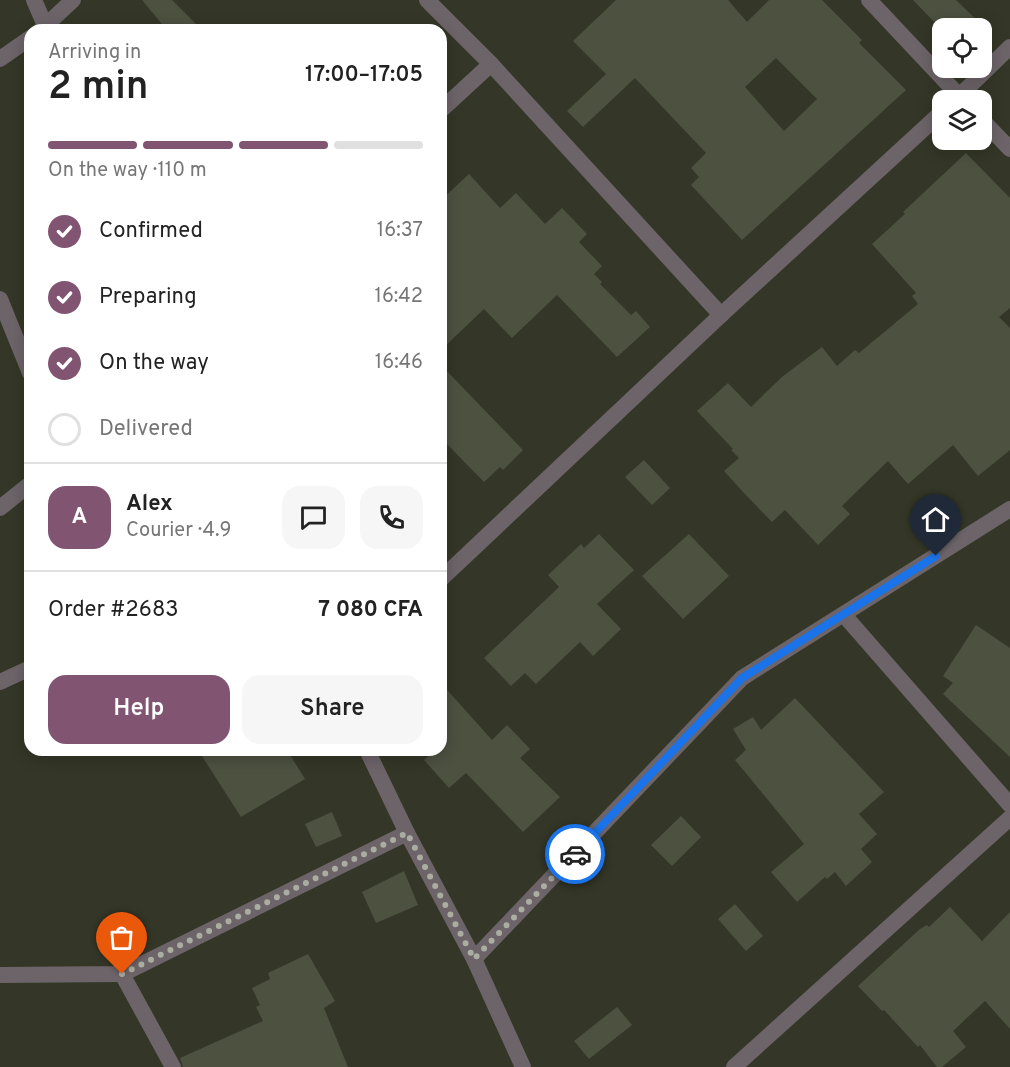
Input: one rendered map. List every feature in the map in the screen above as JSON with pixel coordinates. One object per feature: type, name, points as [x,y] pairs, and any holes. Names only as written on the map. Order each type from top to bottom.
[{"type":"street","points":[[34,0],[42,24]]},
{"type":"street","points":[[49,24],[73,0]]},
{"type":"street","points":[[428,0],[491,64],[721,315]]},
{"type":"street","points":[[868,0],[951,90]]},
{"type":"street","points":[[0,59],[24,42]]},
{"type":"street","points":[[968,90],[1010,47]]},
{"type":"street","points":[[447,104],[491,64]]},
{"type":"street","points":[[447,573],[721,315],[932,121]]},
{"type":"street","points":[[992,130],[1010,149]]},
{"type":"street","points":[[0,299],[24,358]]},
{"type":"street","points":[[0,508],[24,489]]},
{"type":"street","points":[[474,959],[742,678],[1010,509]]},
{"type":"street","points":[[844,615],[1010,805]]},
{"type":"street","points":[[0,682],[24,671]]},
{"type":"street","points":[[370,756],[407,833],[474,959],[523,1067]]},
{"type":"street","points":[[734,1067],[1010,818]]},
{"type":"street","points":[[0,975],[122,974],[407,833]]},
{"type":"street","points":[[122,974],[173,1067]]},
{"type":"building","points":[[142,0],[172,0],[196,24],[162,24]]},
{"type":"building","points":[[616,0],[728,0],[747,22],[769,0],[822,0],[862,40],[859,43],[906,90],[742,240],[691,185],[699,177],[691,168],[706,153],[635,78],[583,127],[567,111],[606,74],[573,41]],"holes":[[[776,58],[817,99],[784,131],[745,87]]]},
{"type":"building","points":[[913,0],[956,0],[975,18],[932,18]]},
{"type":"building","points":[[966,153],[1010,198],[1010,308],[999,317],[1010,328],[1010,450],[978,476],[953,445],[908,484],[888,461],[842,506],[850,514],[818,545],[785,510],[772,522],[724,471],[739,458],[697,411],[728,383],[751,407],[783,376],[822,347],[837,366],[855,350],[859,353],[918,304],[912,296],[916,293],[872,244]]},
{"type":"building","points":[[469,174],[500,208],[516,193],[545,224],[562,208],[587,234],[579,242],[602,266],[594,274],[602,282],[600,284],[631,315],[636,311],[650,327],[617,357],[557,295],[512,338],[484,309],[447,344],[447,194]]},
{"type":"building","points":[[447,371],[523,450],[503,470],[500,467],[484,482],[447,444]]},
{"type":"building","points":[[644,460],[670,488],[652,505],[625,477]]},
{"type":"building","points":[[599,534],[634,570],[597,604],[621,629],[593,656],[580,642],[536,684],[525,673],[511,686],[484,658],[559,587],[548,575],[581,544],[584,548]]},
{"type":"building","points":[[689,534],[729,576],[683,619],[642,576]]},
{"type":"building","points":[[976,625],[1010,648],[1010,757],[943,694],[953,683],[943,676]]},
{"type":"building","points":[[447,690],[492,740],[507,725],[530,749],[520,758],[560,797],[523,832],[466,773],[449,788],[424,760],[429,756],[447,756]]},
{"type":"building","points":[[795,698],[884,792],[859,814],[877,834],[861,849],[872,862],[846,886],[835,872],[827,879],[825,877],[797,902],[771,872],[804,844],[735,760],[746,750],[733,729],[753,717],[761,730]]},
{"type":"building","points":[[202,756],[291,756],[305,779],[241,817]]},
{"type":"building","points":[[332,812],[342,836],[316,847],[305,824]]},
{"type":"building","points":[[681,816],[701,837],[672,866],[651,845]]},
{"type":"building","points":[[404,871],[418,905],[376,923],[362,892]]},
{"type":"building","points":[[735,904],[763,936],[746,951],[718,919]]},
{"type":"building","points":[[950,907],[982,941],[1010,912],[1010,1029],[985,1001],[953,1031],[966,1047],[942,1067],[937,1067],[920,1045],[918,1047],[858,986],[920,929],[927,925],[929,927]]},
{"type":"building","points":[[308,954],[335,1001],[324,1008],[348,1067],[183,1067],[180,1058],[263,1021],[256,1007],[260,1005],[252,988],[270,979],[268,973]]},
{"type":"building","points":[[617,1007],[632,1025],[589,1059],[574,1041]]},
{"type":"way so far","points":[[122,974],[407,833],[474,959],[575,854]]},
{"type":"route","points":[[575,854],[742,678],[936,556]]}]
